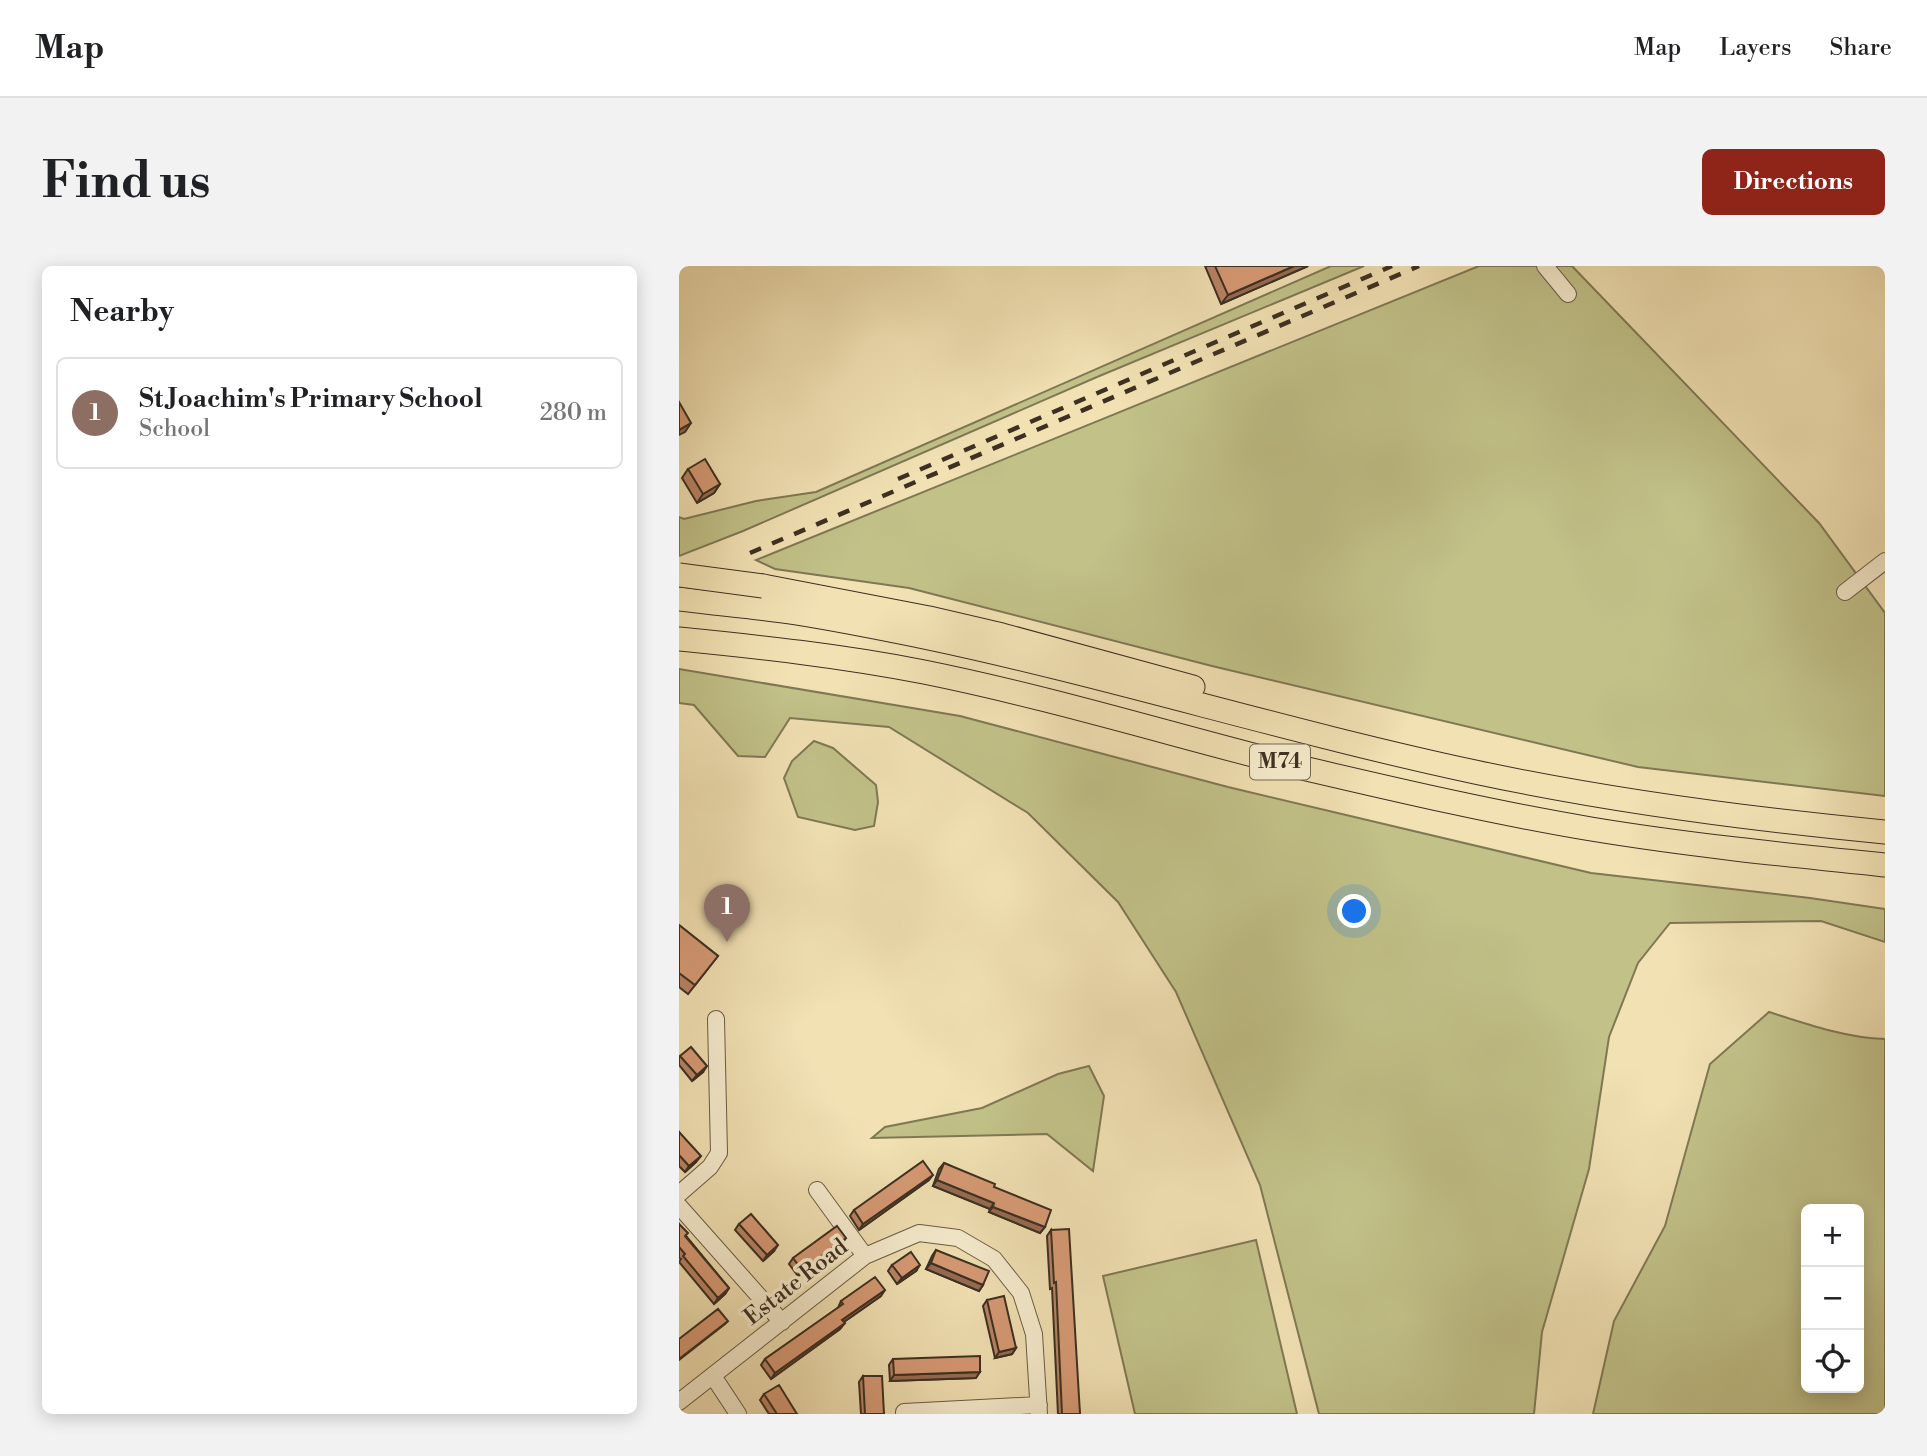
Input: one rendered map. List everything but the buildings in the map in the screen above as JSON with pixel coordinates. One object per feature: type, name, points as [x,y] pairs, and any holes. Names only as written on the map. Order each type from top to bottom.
[{"type":"highway","points":[[679,575],[763,586],[1002,635],[1591,794]]},
{"type":"highway","points":[[679,591],[725,601]]},
{"type":"highway","name":"M74","points":[[679,599],[725,601],[930,638],[1476,772],[1591,794],[1775,822],[1885,832]]},
{"type":"highway","name":"M74","points":[[679,639],[922,672],[1051,702],[1307,769],[1590,829],[1772,854],[1885,865]]},
{"type":"street","points":[[1545,266],[1569,294]]},
{"type":"street","points":[[1845,592],[1885,561]]},
{"type":"street","points":[[679,1195],[709,1167],[719,1153],[716,1019]]},
{"type":"street","points":[[817,1190],[865,1256]]},
{"type":"street","points":[[679,1206],[782,1322]]},
{"type":"street","name":"Estate Road","points":[[679,1402],[865,1256],[919,1233],[958,1238],[994,1259],[1021,1293],[1034,1334],[1039,1409]]},
{"type":"street","points":[[713,1376],[738,1414]]},
{"type":"street","points":[[904,1412],[1039,1409]]},
{"type":"green space","points":[[1331,266],[1364,266],[679,556],[679,517],[684,519],[756,501],[816,492]]},
{"type":"green space","points":[[1479,266],[1572,266],[1819,523],[1885,613],[1885,796],[1638,767],[1212,666],[909,588],[775,569],[756,560]]},
{"type":"green space","points":[[679,669],[960,716],[1228,787],[1591,873],[1885,909],[1885,942],[1821,921],[1670,923],[1638,963],[1609,1037],[1589,1169],[1542,1332],[1534,1414],[1319,1414],[1260,1185],[1176,992],[1118,902],[1028,813],[889,727],[790,718],[765,757],[738,756],[694,705],[679,703]]},
{"type":"green space","points":[[814,741],[833,748],[876,785],[878,802],[874,826],[855,830],[798,817],[784,778],[792,761]]},
{"type":"green space","points":[[1769,1012],[1841,1033],[1885,1039],[1885,1414],[1593,1414],[1614,1321],[1665,1226],[1710,1064]]},
{"type":"green space","points":[[1089,1066],[1104,1096],[1093,1171],[1047,1134],[872,1138],[885,1127],[982,1108],[1058,1074]]},
{"type":"green space","points":[[1256,1240],[1297,1414],[1135,1414],[1103,1276]]},
{"type":"railway","points":[[898,479],[1392,266]]},
{"type":"railway","points":[[750,553],[1419,266]]},
{"type":"place","name":"St Joachim's Primary School","points":[[727,942]]}]
